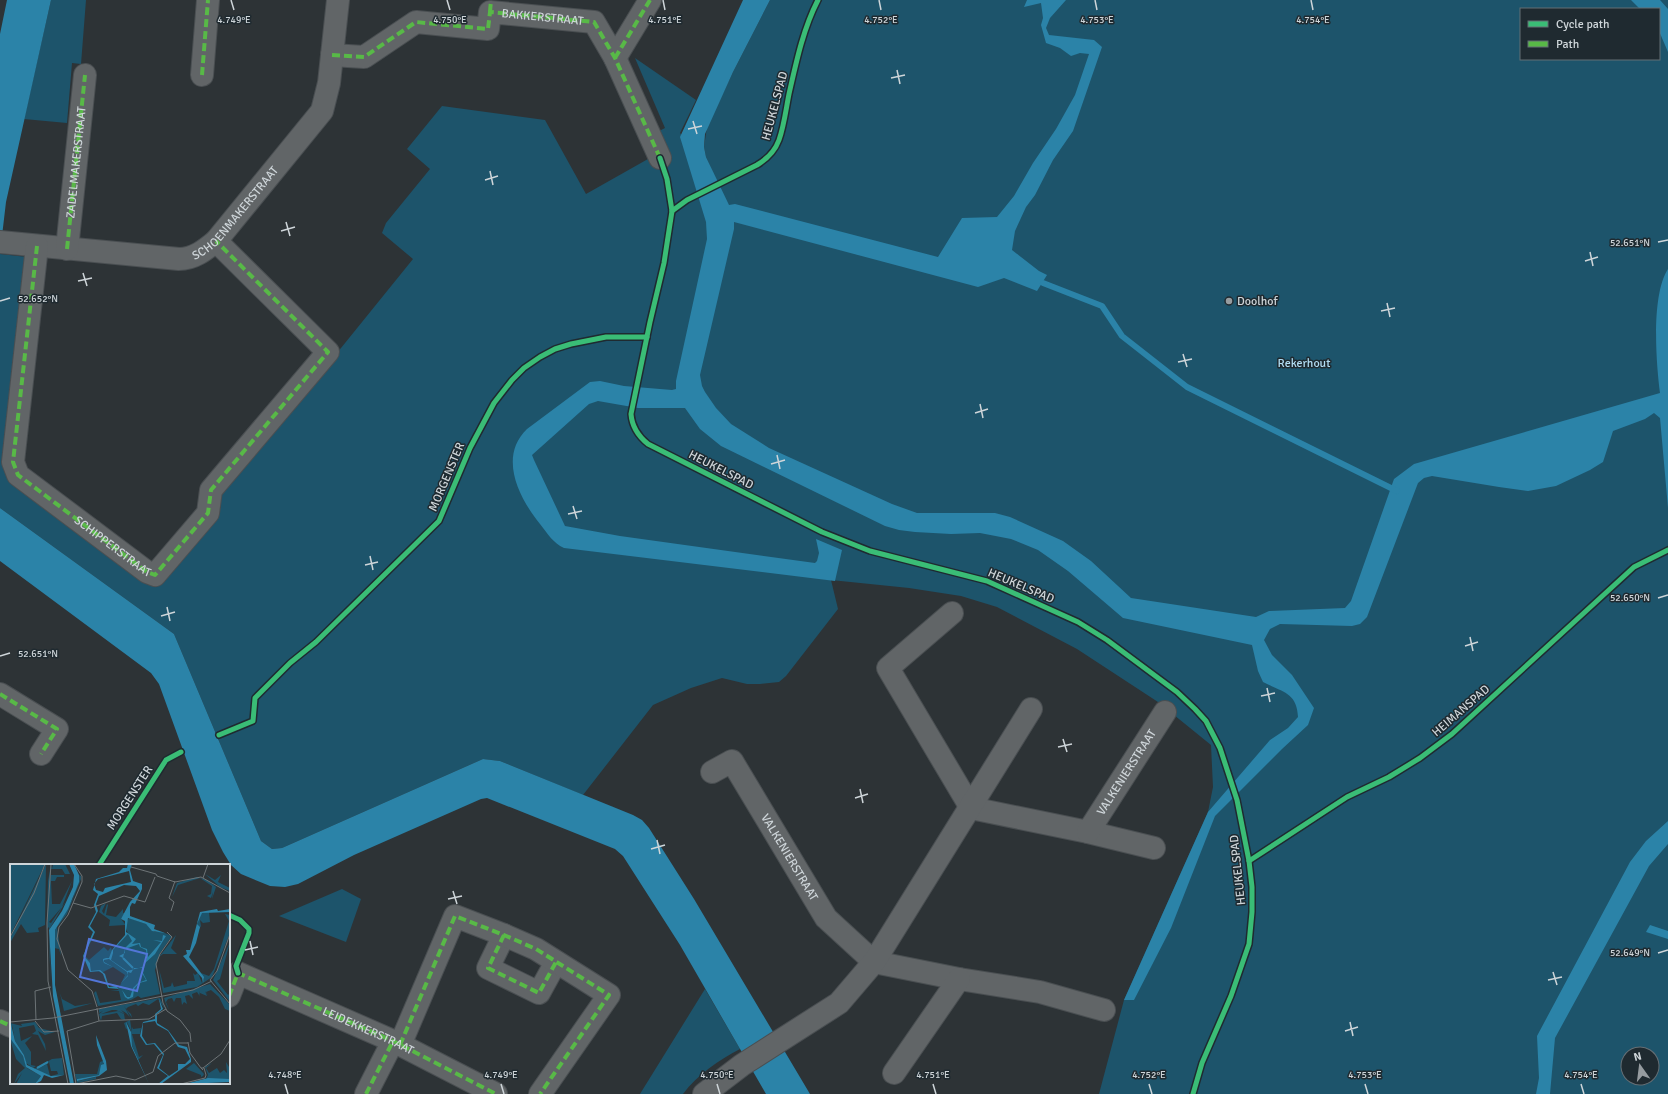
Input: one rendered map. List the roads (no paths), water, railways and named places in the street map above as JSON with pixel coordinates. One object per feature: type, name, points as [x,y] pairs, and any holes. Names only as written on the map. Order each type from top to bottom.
[{"type":"street","points":[[202,75],[208,0]]},
{"type":"street","name":"SCHOENMAKERSTRAAT","points":[[4,243],[184,259],[200,253],[216,241],[322,111],[328,94],[338,0]]},
{"type":"street","points":[[615,58],[650,0]]},
{"type":"street","name":"BAKKERSTRAAT","points":[[332,55],[364,57],[416,22],[488,29],[490,6],[594,22],[615,58],[660,158]]},
{"type":"street","name":"ZADELMAKERSTRAAT","points":[[67,249],[85,75]]},
{"type":"street","name":"SCHIPPERSTRAAT","points":[[37,246],[13,462],[18,475],[147,572],[154,575],[208,513],[211,490],[328,352],[216,241]]},
{"type":"street","points":[[952,613],[888,668],[971,808],[1088,832],[1154,848]]},
{"type":"street","points":[[0,694],[57,729],[41,754]]},
{"type":"street","points":[[704,1094],[742,1065],[839,1003],[874,962],[971,808],[1031,709]]},
{"type":"street","name":"VALKENIERSTRAAT","points":[[1088,832],[1165,712]]},
{"type":"street","name":"VALKENIERSTRAAT","points":[[712,772],[732,761],[826,918],[874,962]]},
{"type":"street","points":[[366,1094],[396,1043],[455,916],[536,949],[609,994],[540,1094]]},
{"type":"street","points":[[504,935],[488,968],[539,993],[556,962]]},
{"type":"street","points":[[874,962],[959,979],[1040,992],[1104,1010]]},
{"type":"street","name":"LEIDEKKERSTRAAT","points":[[230,993],[238,973],[396,1043],[496,1094]]},
{"type":"street","points":[[894,1073],[959,979]]},
{"type":"street","points":[[0,1021],[10,1026]]},
{"type":"waterway","points":[[1043,283],[1102,306],[1122,336],[1187,387],[1397,491]]},
{"type":"place","name":"Doolhof","points":[[1229,301]]},
{"type":"park label","name":"Rekerhout","points":[[1304,363]]}]
